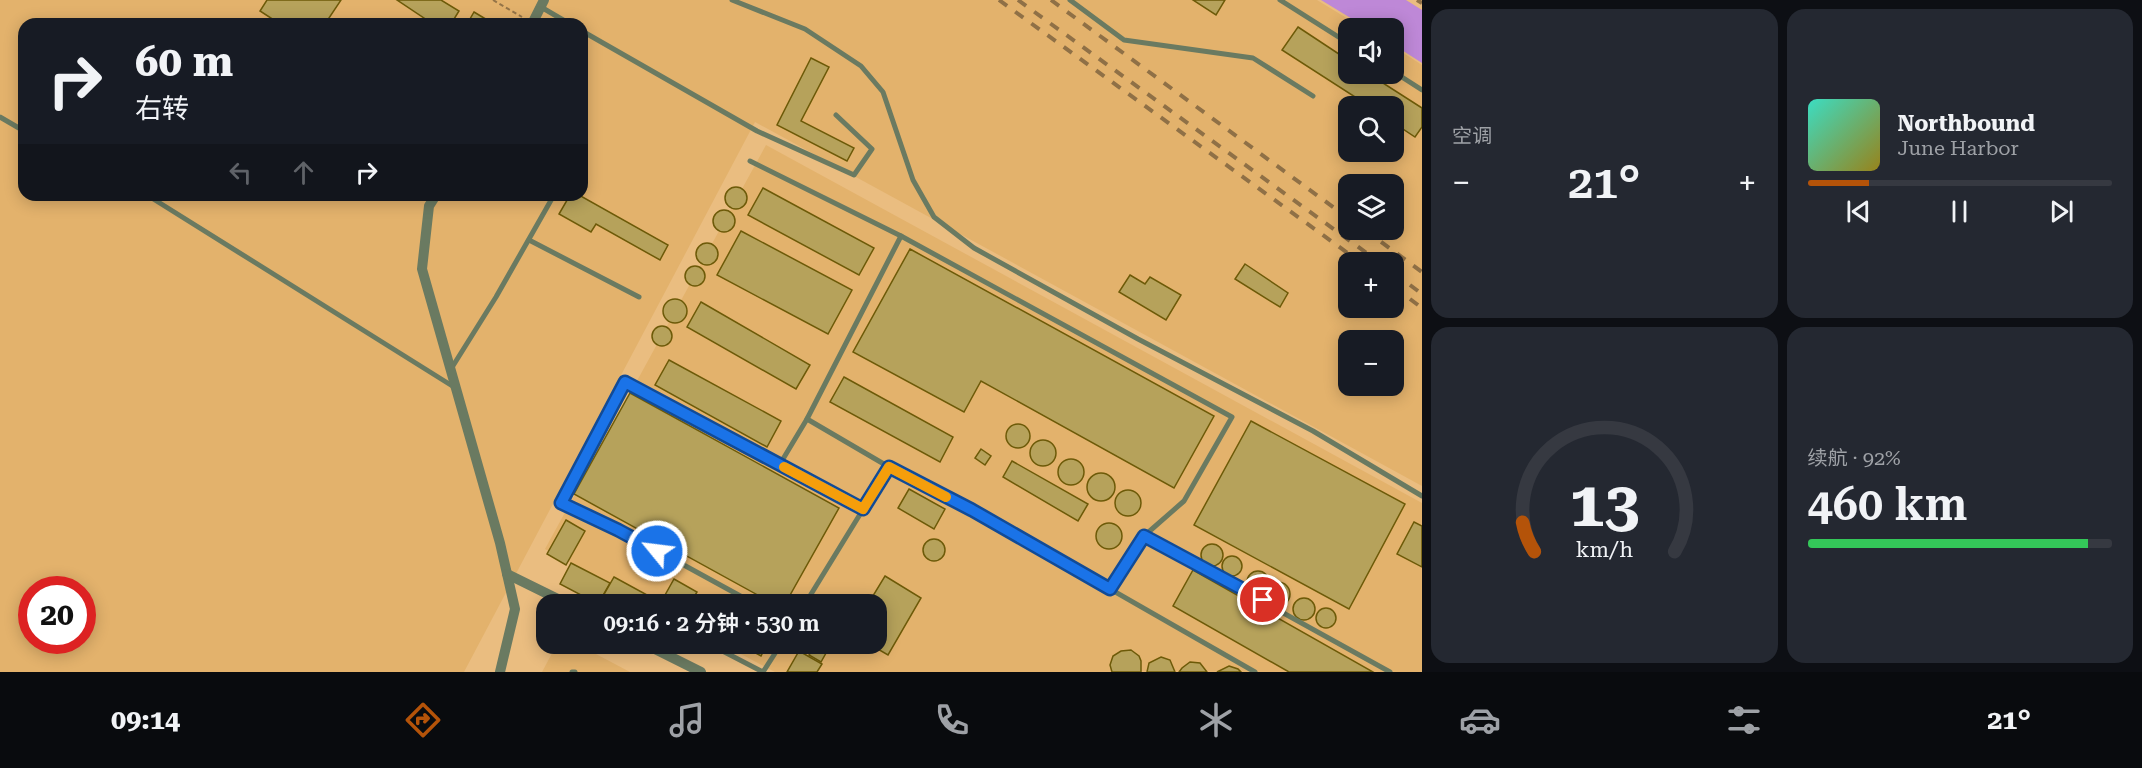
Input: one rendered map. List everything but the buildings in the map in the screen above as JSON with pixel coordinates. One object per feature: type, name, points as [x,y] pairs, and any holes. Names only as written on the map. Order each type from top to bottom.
[{"type":"street","points":[[535,18],[542,4]]},
{"type":"street","points":[[432,201],[429,206],[422,269],[500,543],[515,609],[500,672]]},
{"type":"street","points":[[507,574],[548,594]]},
{"type":"street","points":[[665,654],[701,672]]},
{"type":"lane","points":[[732,0],[805,29],[861,66],[883,92],[913,180],[934,217],[974,248],[1138,339],[1313,431],[1422,496]]},
{"type":"lane","points":[[1070,0],[1124,40],[1253,58],[1313,96]]},
{"type":"lane","points":[[1280,0],[1338,37]]},
{"type":"lane","points":[[542,4],[562,18]]},
{"type":"lane","points":[[588,34],[757,131],[854,175],[872,149],[836,116]]},
{"type":"lane","points":[[1404,78],[1422,90]]},
{"type":"lane","points":[[0,117],[18,128]]},
{"type":"lane","points":[[750,161],[901,236],[1232,417],[1184,501],[1144,536],[1110,589]]},
{"type":"lane","points":[[157,201],[456,387]]},
{"type":"lane","points":[[451,370],[551,201]]},
{"type":"lane","points":[[780,465],[807,419],[901,236]]},
{"type":"lane","points":[[529,240],[639,297]]},
{"type":"lane","points":[[736,594],[618,530],[561,503],[625,382],[863,509]]},
{"type":"lane","points":[[807,419],[889,467],[972,510],[1255,672]]},
{"type":"lane","points":[[811,594],[889,467]]},
{"type":"lane","points":[[1144,536],[1390,672]]},
{"type":"lane","points":[[728,654],[763,672],[775,654]]},
{"type":"path","points":[[494,0],[522,18]]},
{"type":"shaded area","points":[[0,0],[1317,0],[1347,18],[1338,18],[1338,84],[1404,84],[1404,53],[1422,65],[1422,486],[755,122],[464,672],[0,672]]},
{"type":"shaded area","points":[[1321,0],[1406,0],[1422,10],[1422,63],[1404,51],[1404,18],[1351,18]]},
{"type":"shaded area","points":[[766,145],[1422,503],[1422,672],[775,672],[741,654],[887,654],[887,594],[630,594],[545,549]]},
{"type":"shaded area","points":[[552,654],[596,654],[630,672],[542,672]]},
{"type":"railway","points":[[999,0],[1346,252]]},
{"type":"railway","points":[[1018,0],[1365,252]]},
{"type":"railway","points":[[1051,0],[1338,211]]},
{"type":"railway","points":[[1417,0],[1422,3]]},
{"type":"railway","points":[[1379,240],[1422,272]]},
{"type":"railway","points":[[1404,280],[1422,294]]},
{"type":"railway","points":[[1404,294],[1422,308]]},
{"type":"slow traffic","points":[[784,467],[863,509],[889,467],[946,497]]},
{"type":"route","points":[[657,551],[561,503],[625,382],[863,509],[889,467],[972,510],[1110,589],[1144,536],[1263,600]]}]
